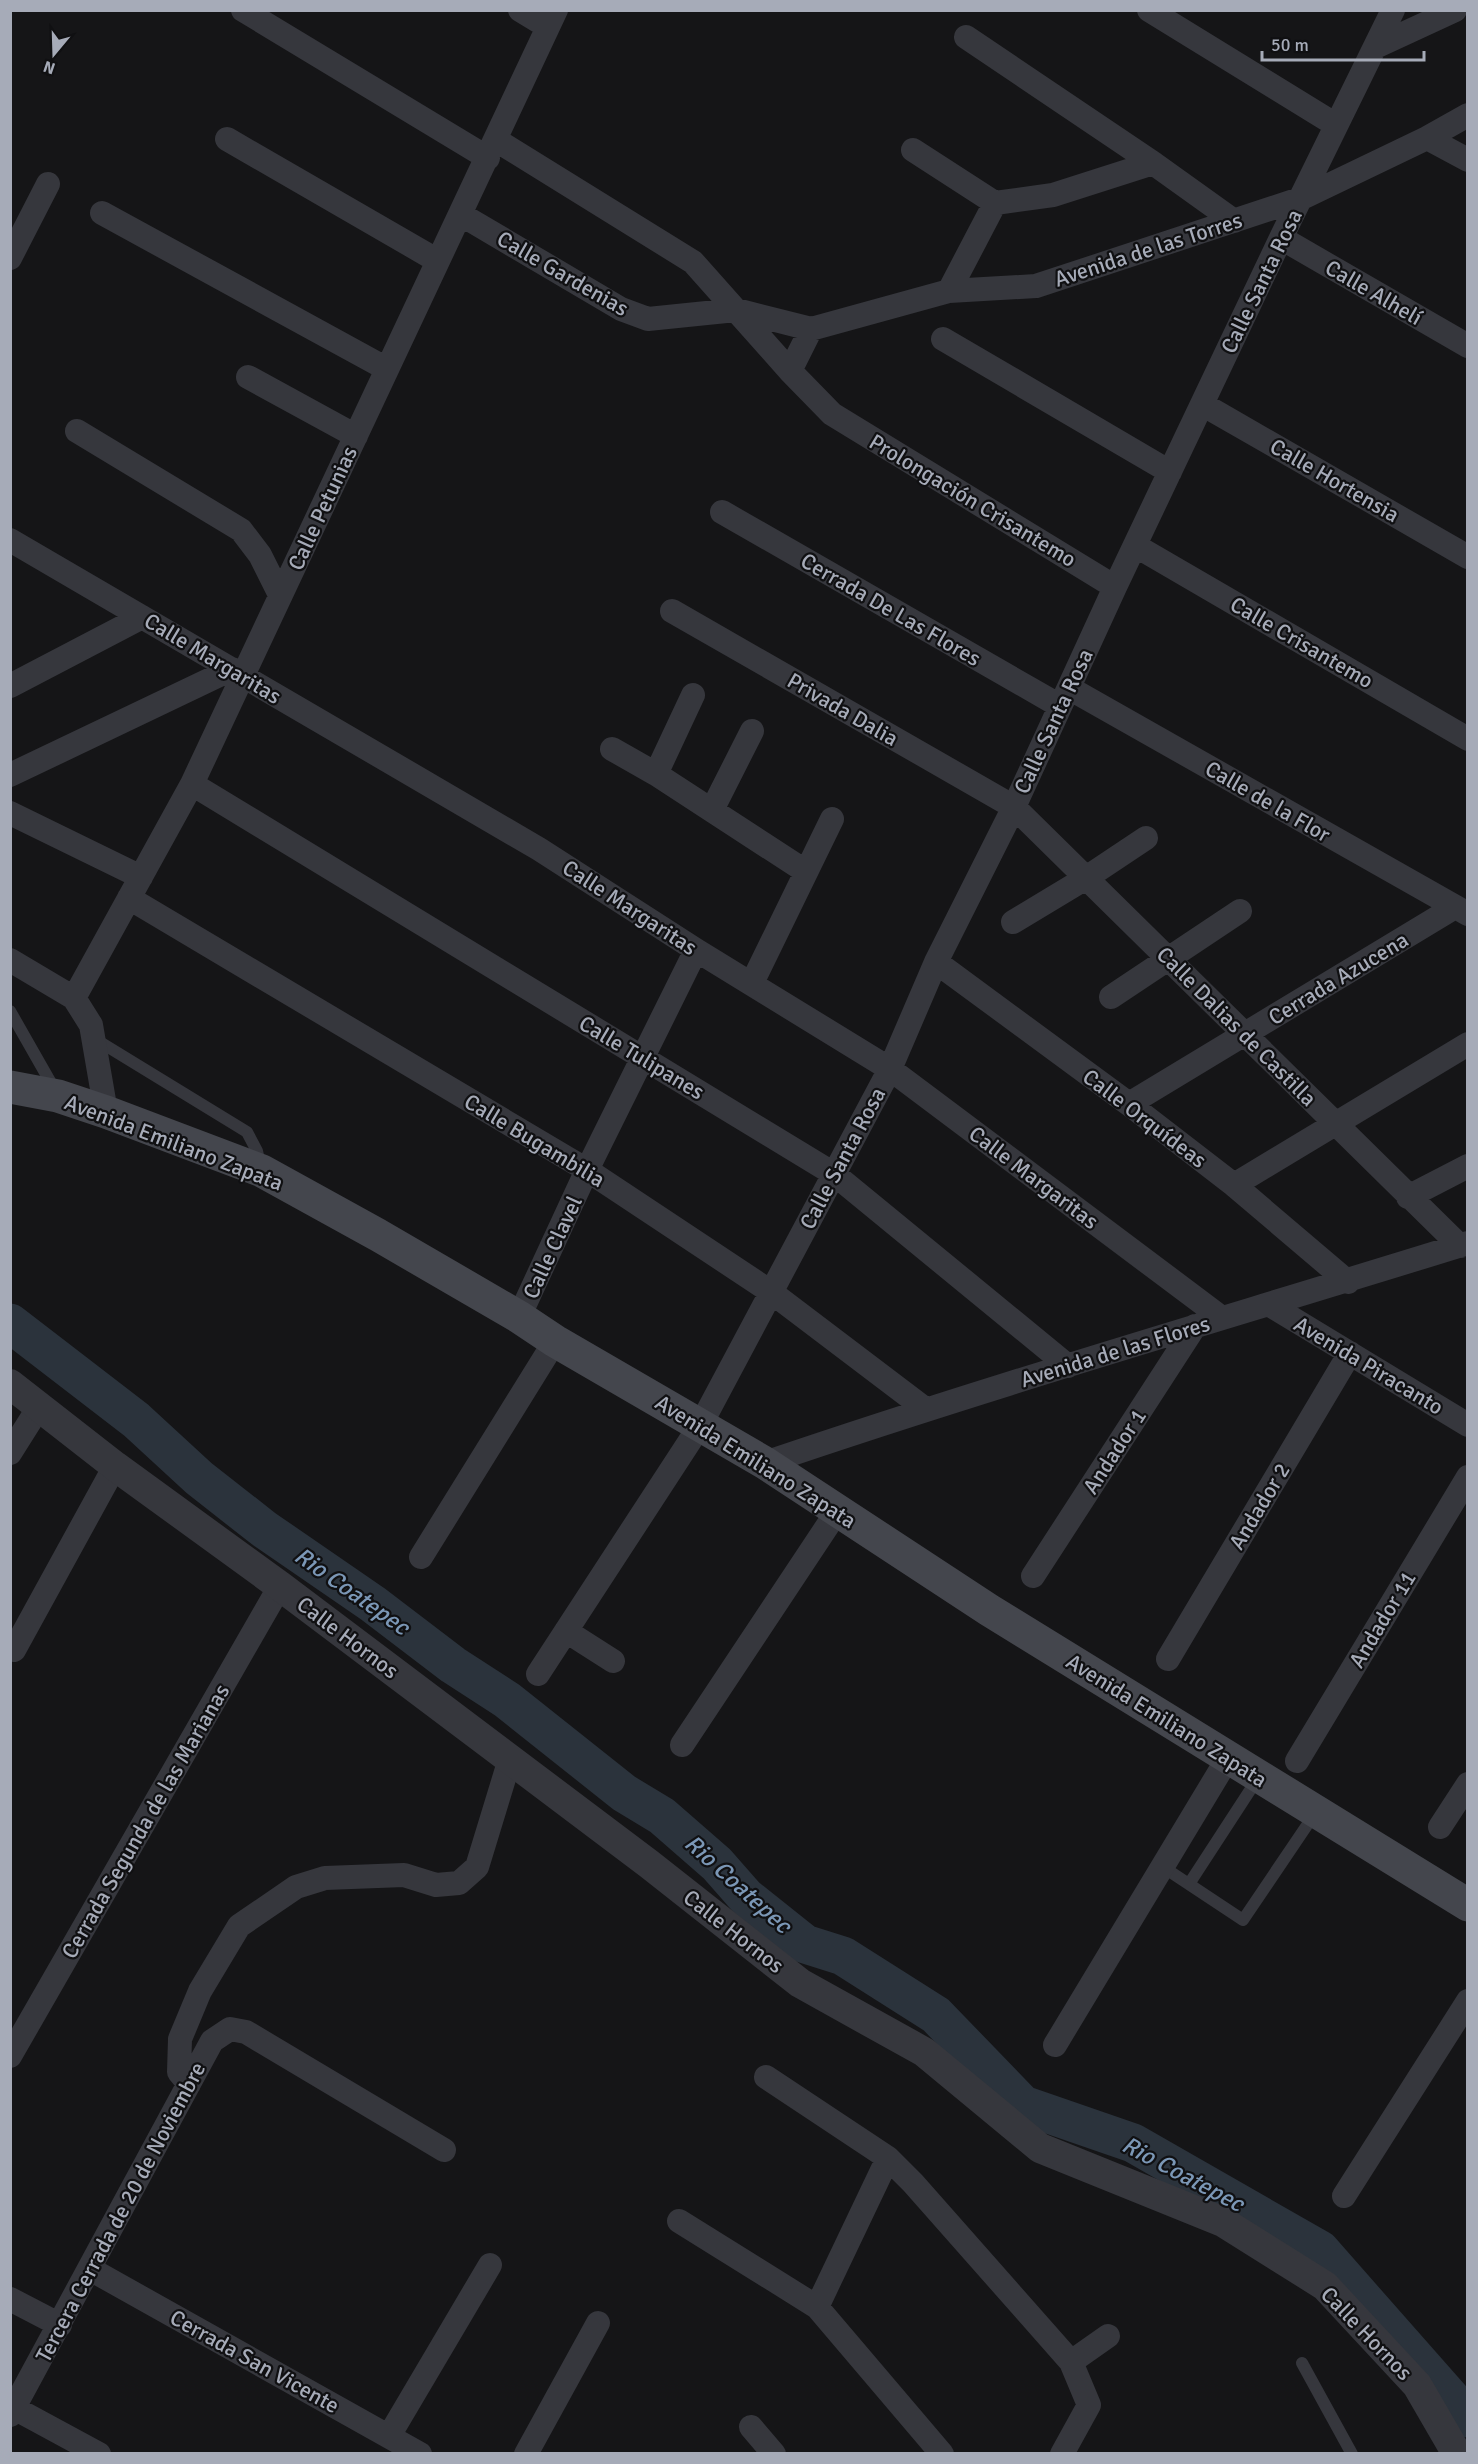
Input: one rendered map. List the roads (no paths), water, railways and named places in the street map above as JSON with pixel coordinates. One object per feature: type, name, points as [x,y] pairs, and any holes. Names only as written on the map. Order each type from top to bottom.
[{"type":"main road","name":"Avenida Emiliano Zapata","points":[[10,1087],[58,1096],[106,1112],[262,1172],[378,1234],[519,1317],[555,1341],[765,1462],[989,1610],[1467,1905]]},
{"type":"street","name":"Prolongación Crisantemo","points":[[243,10],[693,262],[790,371],[832,414],[1115,587]]},
{"type":"street","points":[[520,10],[552,19]]},
{"type":"street","points":[[1149,10],[1336,125]]},
{"type":"street","points":[[1375,47],[1455,10]]},
{"type":"street","name":"Calle Santa Rosa","points":[[538,1674],[701,1424],[890,1069],[936,962],[1014,807],[1115,587],[1281,238],[1375,47],[1389,12]]},
{"type":"street","name":"Calle Petunias","points":[[74,998],[192,784],[237,673],[280,595],[552,19]]},
{"type":"street","points":[[966,37],[1153,163],[1234,221]]},
{"type":"street","name":"Avenida de las Torres","points":[[811,329],[949,291],[1036,286],[1300,199],[1428,138],[1467,115]]},
{"type":"street","points":[[1428,138],[1467,160]]},
{"type":"street","points":[[227,139],[438,261]]},
{"type":"street","points":[[913,150],[995,203],[1053,195],[1153,163]]},
{"type":"street","points":[[10,258],[48,184]]},
{"type":"street","points":[[949,291],[995,203]]},
{"type":"street","points":[[102,213],[387,369]]},
{"type":"street","name":"Calle Gardenias","points":[[460,214],[621,309],[648,319],[736,310],[811,329]]},
{"type":"street","name":"Calle Alhelí","points":[[1281,238],[1467,346]]},
{"type":"street","points":[[790,371],[811,329]]},
{"type":"street","points":[[943,339],[1170,472]]},
{"type":"street","points":[[248,377],[356,436]]},
{"type":"street","name":"Calle Hortensia","points":[[1202,404],[1467,557]]},
{"type":"street","points":[[77,431],[241,530],[260,555],[280,595]]},
{"type":"street","name":"Cerrada De Las Flores","points":[[722,512],[1065,697]]},
{"type":"street","name":"Calle Margaritas","points":[[10,540],[539,849],[696,950],[890,1069],[1222,1318]]},
{"type":"street","name":"Calle Crisantemo","points":[[1136,546],[1467,739]]},
{"type":"street","name":"Privada Dalia","points":[[672,611],[1014,807]]},
{"type":"street","points":[[10,686],[142,617]]},
{"type":"street","points":[[10,775],[237,673]]},
{"type":"street","points":[[656,774],[693,695]]},
{"type":"street","name":"Calle de la Flor","points":[[1065,697],[1461,910]]},
{"type":"street","points":[[712,810],[752,731]]},
{"type":"street","points":[[612,749],[656,774],[805,871]]},
{"type":"street","name":"Calle Tulipanes","points":[[192,784],[834,1174],[1068,1366]]},
{"type":"street","name":"Calle Dalias de Castilla","points":[[1014,807],[1408,1197],[1463,1244]]},
{"type":"street","points":[[10,813],[141,877]]},
{"type":"street","points":[[752,983],[832,819]]},
{"type":"street","points":[[1013,922],[1086,879],[1146,838]]},
{"type":"street","name":"Calle Bugambilia","points":[[129,898],[587,1170],[771,1292],[924,1408]]},
{"type":"street","name":"Cerrada Azucena","points":[[1129,1104],[1461,910]]},
{"type":"street","points":[[1112,997],[1240,911]]},
{"type":"street","name":"Calle Clavel","points":[[519,1317],[587,1170],[696,950]]},
{"type":"street","points":[[10,960],[74,998],[91,1025],[95,1039],[106,1112]]},
{"type":"street","name":"Calle Orquídeas","points":[[936,962],[1129,1104],[1234,1185],[1348,1282]]},
{"type":"street","points":[[1234,1185],[1467,1044]]},
{"type":"street","points":[[1408,1197],[1467,1166]]},
{"type":"street","name":"Avenida de las Flores","points":[[765,1462],[924,1408],[1348,1282],[1463,1244]]},
{"type":"street","name":"Avenida Piracanto","points":[[1270,1305],[1467,1425]]},
{"type":"street","name":"Andador 1","points":[[1033,1576],[1194,1326]]},
{"type":"street","points":[[420,1557],[555,1341]]},
{"type":"street","name":"Andador 2","points":[[1168,1659],[1350,1353]]},
{"type":"street","name":"Calle Hornos","points":[[10,1384],[115,1466],[280,1586],[649,1864],[800,1983],[924,2052],[1040,2148],[1223,2222],[1325,2286],[1417,2385],[1457,2454]]},
{"type":"street","points":[[10,1453],[39,1407]]},
{"type":"street","points":[[15,1650],[115,1466]]},
{"type":"street","name":"Andador 11","points":[[1297,1761],[1467,1477]]},
{"type":"street","points":[[682,1745],[838,1510]]},
{"type":"street","name":"Cerrada Segunda de las Marianas","points":[[10,2056],[280,1586]]},
{"type":"street","points":[[566,1631],[614,1661]]},
{"type":"street","points":[[1055,2045],[1228,1758]]},
{"type":"street","points":[[189,2084],[178,2072],[180,2039],[200,1991],[238,1926],[296,1887],[325,1878],[404,1875],[436,1885],[459,1883],[477,1867],[510,1759]]},
{"type":"street","points":[[1440,1827],[1467,1784]]},
{"type":"street","points":[[1344,2196],[1467,2001]]},
{"type":"street","name":"Tercera Cerrada de 20 de Noviembre","points":[[12,2412],[212,2041],[230,2029],[246,2032],[444,2150]]},
{"type":"street","points":[[766,2077],[888,2158],[913,2183],[1071,2362],[1089,2406],[1062,2454]]},
{"type":"street","points":[[817,2307],[888,2158]]},
{"type":"street","points":[[679,2221],[817,2307],[942,2454]]},
{"type":"street","points":[[389,2436],[490,2265]]},
{"type":"street","name":"Cerrada San Vicente","points":[[90,2270],[416,2453]]},
{"type":"street","points":[[10,2299],[60,2325]]},
{"type":"street","points":[[526,2454],[598,2322]]},
{"type":"street","points":[[1071,2362],[1108,2336]]},
{"type":"street","points":[[12,2412],[99,2454]]},
{"type":"street","points":[[751,2427],[774,2454]]},
{"type":"lane","points":[[10,1011],[58,1096]]},
{"type":"lane","points":[[95,1039],[247,1131],[257,1150],[262,1172]]},
{"type":"lane","points":[[1189,1884],[1258,1778]]},
{"type":"lane","points":[[1162,1866],[1243,1920],[1317,1811]]},
{"type":"lane","points":[[1302,2363],[1352,2454]]},
{"type":"waterway","name":"Rio Coatepec","points":[[10,1323],[136,1420],[199,1478],[264,1529],[373,1604],[453,1665],[507,1700],[624,1793],[662,1816],[717,1864],[746,1897],[805,1944],[843,1956],[936,2015],[1023,2105],[1133,2143],[1320,2250],[1468,2418]]}]
